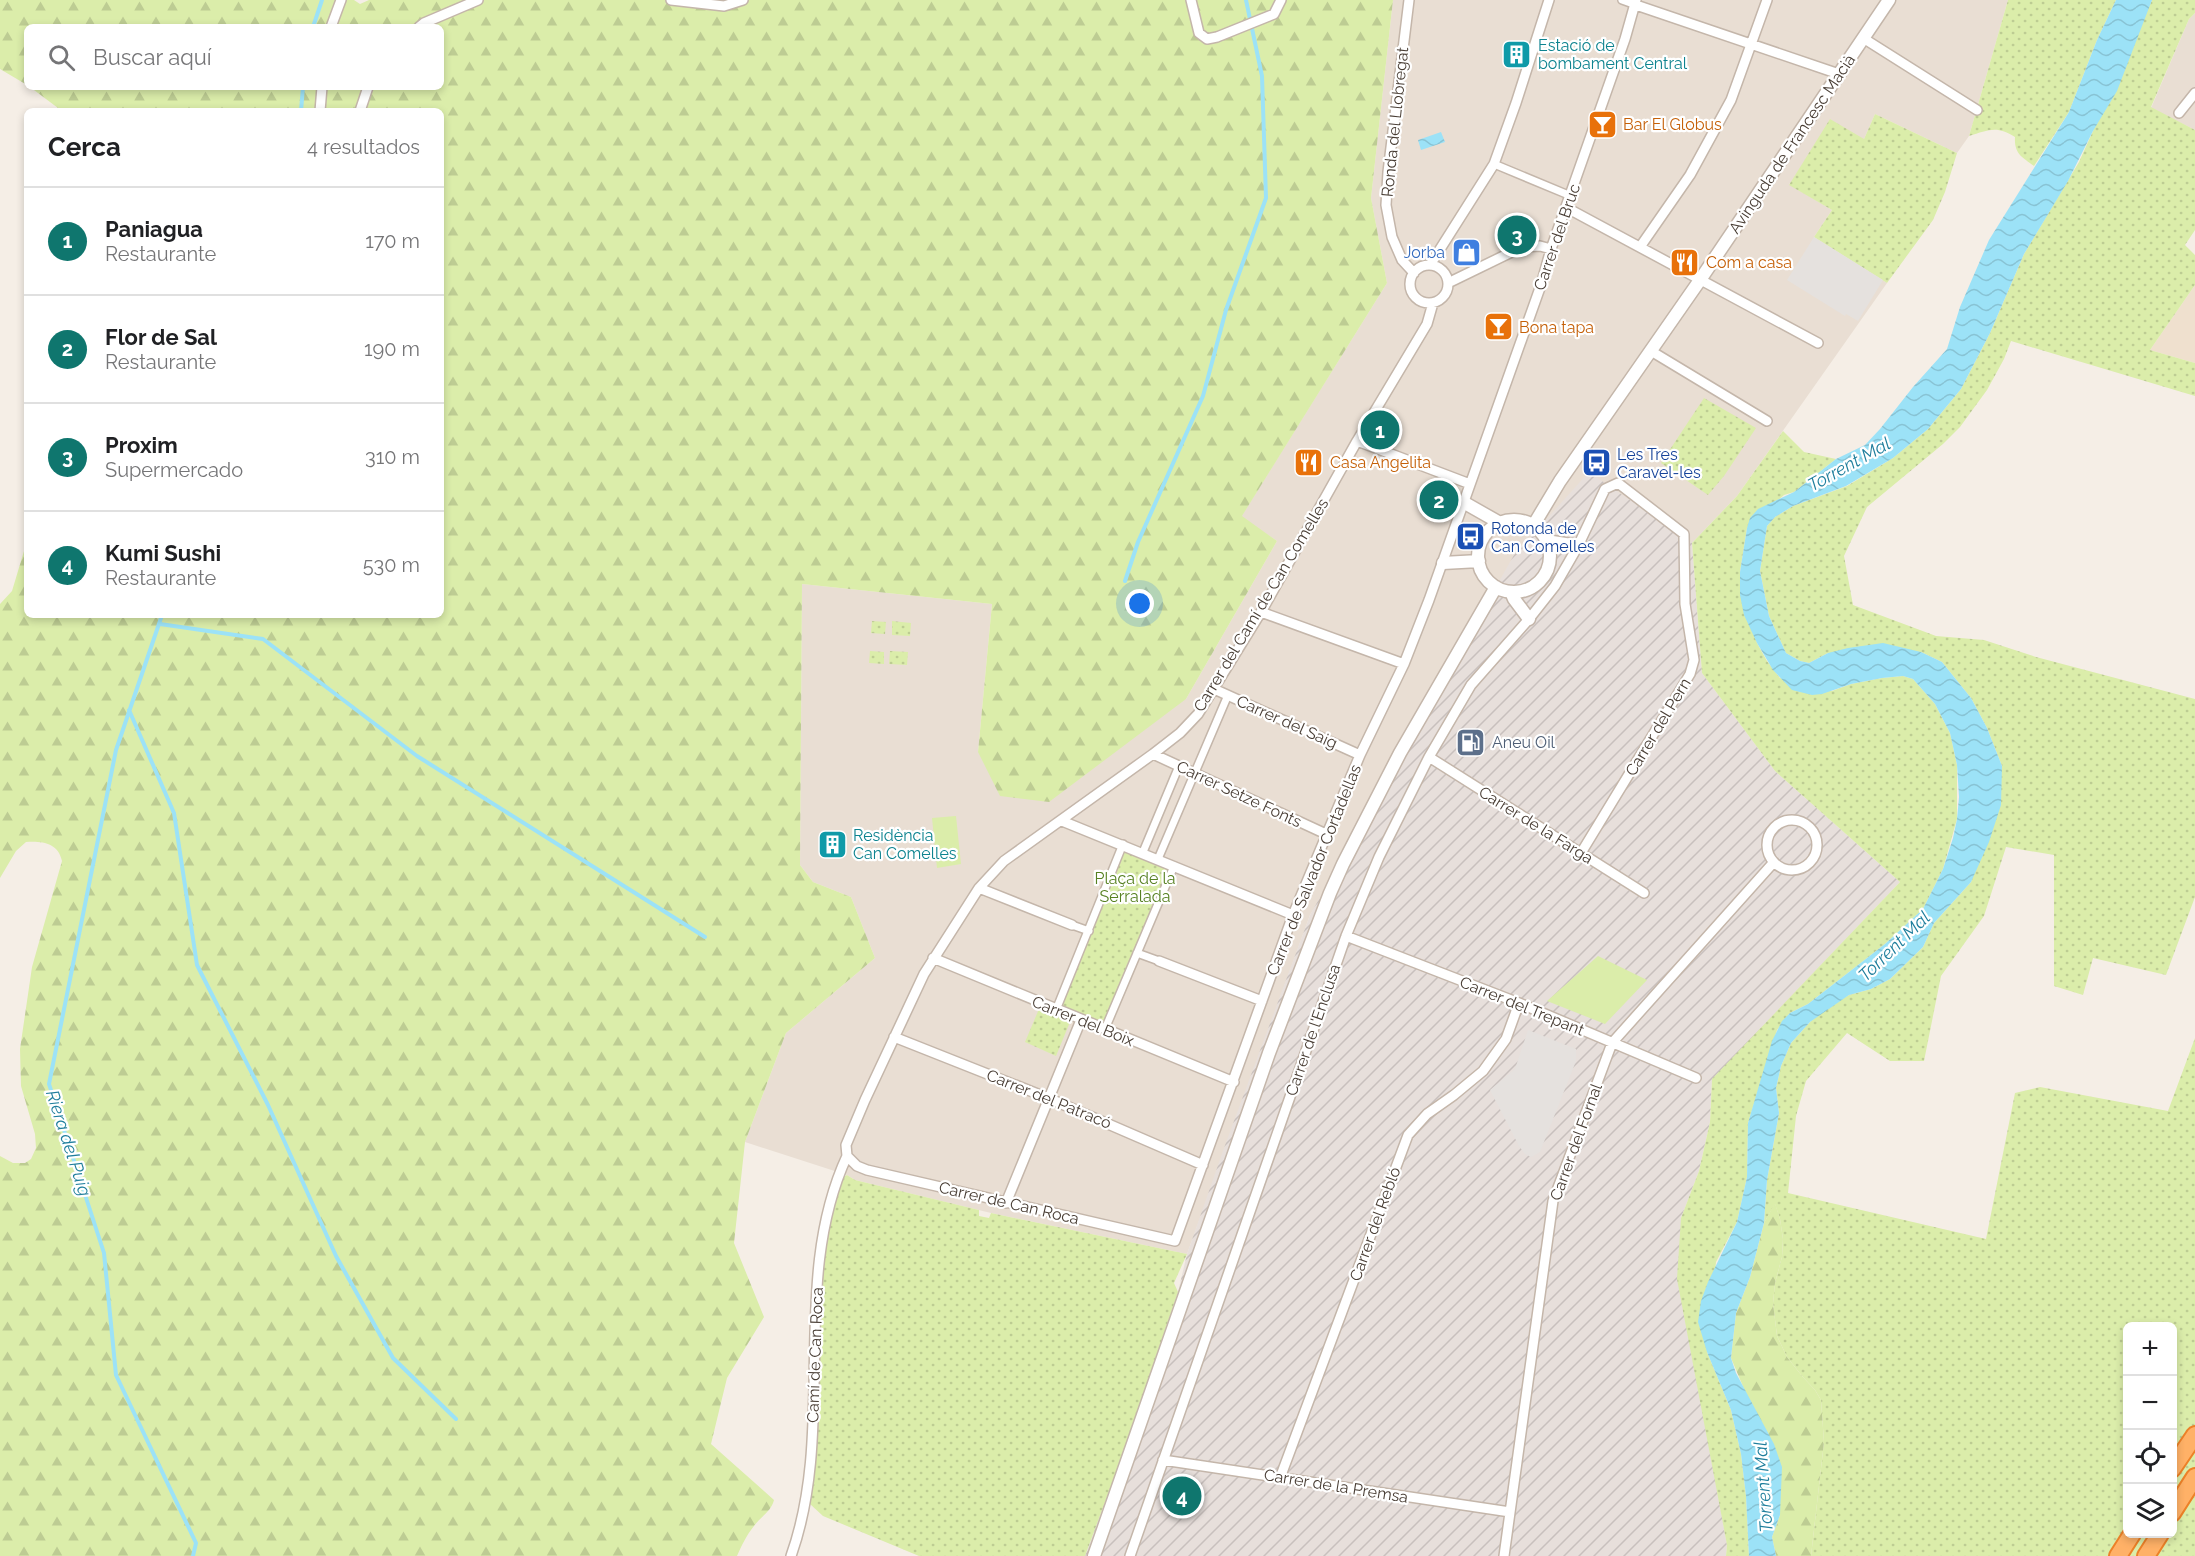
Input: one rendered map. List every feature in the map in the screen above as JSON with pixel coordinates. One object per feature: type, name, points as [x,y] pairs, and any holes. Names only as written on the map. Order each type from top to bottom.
[{"type":"highway","points":[[2177,1461],[2195,1435]]},
{"type":"highway","points":[[2177,1505],[2195,1477]]},
{"type":"highway","points":[[2118,1556],[2129,1538]]},
{"type":"highway","points":[[2146,1556],[2157,1538]]},
{"type":"street","points":[[332,24],[341,0]]},
{"type":"street","points":[[423,24],[478,0]]},
{"type":"street","points":[[671,0],[724,6],[743,0]]},
{"type":"street","points":[[1191,0],[1199,33],[1207,39],[1274,14],[1281,0]]},
{"type":"street","points":[[1409,2],[1419,0]]},
{"type":"street","points":[[1430,265],[1494,164],[1549,0]]},
{"type":"street","points":[[1622,0],[1636,2],[1752,46],[1839,74]]},
{"type":"street","points":[[1640,247],[1690,175],[1731,100],[1767,0]]},
{"type":"street","name":"Avinguda de Francesc Macià","points":[[1533,526],[1560,481],[1700,280],[1889,0]]},
{"type":"street","name":"Ronda del Llobregat","points":[[1409,2],[1386,205],[1392,237],[1402,260],[1414,273]]},
{"type":"street","name":"Carrer del Bruc","points":[[1463,502],[1541,285],[1551,249],[1636,2]]},
{"type":"street","points":[[1863,38],[1977,110]]},
{"type":"street","points":[[320,108],[322,90]]},
{"type":"street","points":[[361,108],[367,90]]},
{"type":"street","points":[[2179,113],[2195,93]]},
{"type":"street","points":[[1494,164],[1571,196]]},
{"type":"street","points":[[1567,208],[1818,343]]},
{"type":"street","points":[[1448,283],[1522,247],[1540,246],[1551,249]]},
{"type":"street","points":[[1430,265],[1442,271],[1448,283],[1444,296],[1433,303],[1422,302],[1413,294],[1410,283],[1414,273],[1421,267],[1430,265]]},
{"type":"street","name":"Carrer del Camí de Can Comelles","points":[[847,1156],[846,1145],[916,990],[933,958],[979,888],[1004,861],[1153,754],[1190,724],[1261,612],[1357,441],[1427,324],[1433,303]]},
{"type":"street","points":[[1651,351],[1767,421]]},
{"type":"street","points":[[1357,441],[1470,484]]},
{"type":"street","name":"Carrer del Pern","points":[[1578,546],[1605,489],[1618,483],[1684,534],[1685,604],[1694,660],[1690,674],[1581,853]]},
{"type":"street","points":[[1463,502],[1500,523]]},
{"type":"street","name":"Carrer de Salvador Cortadellas","points":[[1175,1241],[1293,915],[1360,755],[1404,664],[1443,563],[1463,502]]},
{"type":"street","points":[[1511,520],[1522,521],[1533,526],[1546,541],[1550,551],[1550,562],[1546,572],[1540,581],[1522,591],[1511,592],[1496,587],[1482,572],[1479,561],[1481,543],[1485,535],[1500,523],[1511,520]]},
{"type":"street","points":[[1546,541],[1578,546]]},
{"type":"street","name":"Carrer de l'Enclusa","points":[[1130,1556],[1346,936],[1379,857],[1429,757],[1471,685],[1529,620],[1555,586],[1578,546]]},
{"type":"street","points":[[1443,563],[1479,561]]},
{"type":"street","points":[[1094,1556],[1273,1042],[1330,893],[1400,753],[1496,587]]},
{"type":"street","points":[[1511,592],[1529,620]]},
{"type":"street","points":[[1261,612],[1404,664]]},
{"type":"street","name":"Carrer del Saig","points":[[1214,689],[1360,755]]},
{"type":"street","points":[[1158,859],[1228,695]]},
{"type":"street","name":"Carrer Setze Fonts","points":[[1153,754],[1326,834]]},
{"type":"street","name":"Carrer de la Farga","points":[[1429,757],[1644,893]]},
{"type":"street","points":[[1143,852],[1179,766]]},
{"type":"street","points":[[1062,820],[1293,915]]},
{"type":"street","points":[[1794,820],[1810,827],[1817,844],[1812,861],[1802,868],[1790,870],[1774,862],[1768,846],[1770,834],[1778,825],[1794,820]]},
{"type":"street","points":[[1056,1010],[1123,844]]},
{"type":"street","name":"Carrer del Fornal","points":[[1504,1556],[1553,1201],[1612,1043],[1774,862]]},
{"type":"street","points":[[1105,1029],[1174,866]]},
{"type":"street","points":[[979,888],[1089,931]]},
{"type":"street","name":"Carrer del Trepant","points":[[1346,936],[1519,1003],[1696,1078]]},
{"type":"street","points":[[1137,953],[1262,1001]]},
{"type":"street","name":"Carrer del Boix","points":[[933,958],[1233,1083]]},
{"type":"street","name":"Carrer del Rebló","points":[[1280,1478],[1408,1135],[1427,1114],[1483,1071],[1506,1039],[1519,1003]]},
{"type":"street","points":[[1006,1203],[1082,1020]]},
{"type":"street","name":"Carrer del Patracó","points":[[894,1037],[1048,1098],[1203,1164]]},
{"type":"street","name":"Carrer de Can Roca","points":[[847,1156],[857,1166],[867,1170],[1175,1241]]},
{"type":"street","name":"Camí de Can Roca","points":[[791,1556],[800,1526],[809,1476],[822,1240],[835,1184],[847,1156]]},
{"type":"street","name":"Carrer de la Premsa","points":[[1163,1460],[1510,1512]]},
{"type":"shaded area","points":[[1393,0],[2008,0],[1969,136],[1957,153],[1875,114],[1864,139],[1789,184],[1832,210],[1814,237],[1887,283],[1737,496],[1692,543],[1589,473],[1310,915],[1187,1254],[991,1213],[855,1180],[847,1175],[745,1142],[786,1033],[875,958],[851,897],[813,882],[800,865],[802,584],[992,604],[978,752],[1186,699],[1277,541],[1241,517],[1387,283],[1371,198]]},
{"type":"shaded area","points":[[2195,13],[2195,130],[2151,108],[2189,19]]},
{"type":"shaded area","points":[[1814,237],[1883,280],[1858,321],[1846,314],[1845,316],[1787,280]]},
{"type":"shaded area","points":[[2195,285],[2195,363],[2150,350]]},
{"type":"shaded area","points":[[1589,472],[1692,543],[1702,673],[1775,771],[1900,882],[1712,1080],[1710,1122],[1699,1171],[1681,1218],[1714,1471],[1727,1545],[1726,1556],[1085,1556],[1178,1292],[1187,1254],[1224,1148],[1310,915],[1514,555]]},
{"type":"shaded area","points":[[1528,1030],[1576,1049],[1576,1061],[1540,1152],[1531,1157],[1525,1154],[1519,1146],[1490,1090],[1515,1069]]},
{"type":"green space","points":[[0,0],[354,0],[360,4],[369,0],[1393,0],[1371,198],[1387,283],[1242,516],[1277,541],[1186,699],[1049,802],[1000,796],[978,752],[992,604],[802,584],[800,865],[813,882],[851,897],[875,958],[786,1033],[745,1142],[734,1243],[764,1317],[727,1378],[711,1444],[774,1500],[771,1508],[749,1533],[737,1556],[0,1556],[0,1156],[13,1163],[25,1163],[31,1159],[36,1148],[35,1134],[21,1086],[20,1049],[32,967],[62,861],[57,850],[49,844],[26,842],[16,851],[0,878],[0,604],[12,591],[24,551],[24,618],[444,618],[444,108],[58,108],[34,90],[444,90],[444,24],[24,24],[24,83],[0,69]]},
{"type":"green space","points":[[2008,0],[2116,0],[2097,40],[2069,112],[2034,166],[2020,155],[2015,137],[2009,133],[1992,130],[1969,136]]},
{"type":"green space","points":[[2152,0],[2195,0],[2195,13],[2189,19],[2151,107],[2195,130],[2195,230],[2185,245],[2195,255],[2195,285],[2150,350],[2195,363],[2195,396],[2011,341],[1987,390],[1960,427],[1943,444],[1867,507],[1844,556],[1853,605],[1936,636],[1984,640],[2036,657],[2195,699],[2195,897],[2166,975],[2093,958],[2083,995],[2054,986],[2054,855],[2006,847],[1984,916],[1941,976],[1924,1061],[1890,1061],[1847,1033],[1806,1081],[1796,1116],[1788,1193],[1986,1239],[2015,1093],[2040,1087],[2168,1111],[2195,1038],[2195,1556],[1811,1556],[1824,1442],[1821,1400],[1787,1357],[1777,1336],[1773,1303],[1783,1239],[1775,1204],[1764,1223],[1767,1180],[1779,1113],[1776,1088],[1781,1066],[1791,1043],[1810,1022],[1830,1006],[1849,995],[1871,989],[1890,979],[1923,947],[1934,923],[1971,882],[2002,766],[1987,728],[1971,698],[1942,662],[1921,652],[1828,653],[1809,663],[1786,653],[1769,616],[1760,571],[1767,526],[1775,517],[1793,506],[1847,486],[1893,458],[1928,429],[1961,389],[1990,333],[2024,254],[2079,162]]},
{"type":"green space","points":[[1875,114],[1957,153],[1945,192],[1933,220],[1887,283],[1814,237],[1832,210],[1789,185],[1830,119],[1864,139]]},
{"type":"green space","points":[[1704,398],[1756,428],[1724,476],[1708,495],[1661,463]]},
{"type":"green space","points":[[1783,431],[1804,452],[1836,459],[1794,492],[1784,495],[1747,528],[1740,572],[1757,643],[1780,678],[1832,691],[1851,684],[1882,678],[1903,676],[1913,679],[1935,704],[1950,733],[1957,765],[1957,819],[1943,869],[1923,909],[1885,944],[1808,1004],[1790,1013],[1777,1030],[1748,1123],[1747,1177],[1737,1222],[1716,1262],[1707,1352],[1731,1410],[1741,1454],[1746,1496],[1749,1556],[1726,1556],[1727,1545],[1677,1279],[1681,1218],[1699,1171],[1710,1122],[1712,1079],[1900,882],[1775,771],[1702,673],[1692,543],[1737,496]]},
{"type":"green space","points":[[872,621],[886,622],[885,634],[871,633]]},
{"type":"green space","points":[[892,621],[911,623],[910,636],[892,635]]},
{"type":"green space","points":[[870,651],[884,652],[884,664],[869,663]]},
{"type":"green space","points":[[890,651],[908,652],[907,665],[889,664]]},
{"type":"green space","points":[[956,816],[961,864],[937,868],[932,818]]},
{"type":"green space","name":"Plaça de la Serralada","points":[[1123,844],[1174,866],[1105,1029],[1056,1010]]},
{"type":"green space","points":[[1598,956],[1647,980],[1605,1024],[1547,1001]]},
{"type":"green space","points":[[1039,1009],[1070,1022],[1056,1056],[1025,1042]]},
{"type":"green space","points":[[847,1175],[855,1180],[979,1210],[979,1216],[989,1218],[991,1213],[1187,1254],[1174,1283],[1178,1292],[1125,1448],[1085,1556],[919,1556],[823,1516],[810,1504],[815,1447],[824,1251],[841,1178]]},
{"type":"green space","points":[[1775,1203],[1783,1239],[1773,1303],[1777,1336],[1787,1357],[1821,1400],[1824,1442],[1811,1556],[1776,1556],[1772,1537],[1780,1515],[1750,1403],[1731,1358],[1736,1313],[1750,1277],[1764,1223]]},
{"type":"water","name":"Torrent Mal","points":[[2116,0],[2152,0],[2117,91],[2093,131],[2068,181],[2024,254],[1990,333],[1961,389],[1928,429],[1893,458],[1846,486],[1793,506],[1775,517],[1767,526],[1760,571],[1769,616],[1786,653],[1809,663],[1828,653],[1883,643],[1921,652],[1942,662],[1971,698],[1987,728],[2002,766],[2001,805],[1989,842],[1971,882],[1934,923],[1923,947],[1890,979],[1871,989],[1849,995],[1810,1022],[1791,1043],[1781,1066],[1776,1088],[1779,1113],[1767,1180],[1764,1223],[1750,1277],[1736,1313],[1731,1358],[1736,1373],[1774,1444],[1782,1467],[1780,1515],[1772,1537],[1776,1556],[1749,1556],[1741,1454],[1731,1410],[1707,1352],[1698,1322],[1701,1301],[1708,1282],[1737,1222],[1747,1177],[1748,1123],[1772,1041],[1782,1021],[1790,1013],[1808,1004],[1885,944],[1923,909],[1943,869],[1953,838],[1959,797],[1957,765],[1950,733],[1935,704],[1913,679],[1903,676],[1882,678],[1812,695],[1792,690],[1773,670],[1744,615],[1740,595],[1740,572],[1747,528],[1750,518],[1758,509],[1794,492],[1836,459],[1865,445],[1947,349],[1960,307],[1989,240],[2069,112],[2097,40]]},
{"type":"water","points":[[1441,132],[1445,142],[1421,150],[1418,140]]},
{"type":"waterway","name":"Riera del Puig","points":[[314,24],[322,0]]},
{"type":"waterway","points":[[1125,581],[1138,542],[1203,396],[1226,310],[1266,198],[1262,76],[1246,0]]},
{"type":"waterway","name":"Riera del Puig","points":[[301,108],[303,90]]},
{"type":"waterway","name":"Riera del Puig","points":[[161,618],[116,750],[49,1084],[104,1253],[116,1375],[196,1543],[193,1556]]},
{"type":"waterway","points":[[160,624],[263,639],[417,756],[705,937]]},
{"type":"waterway","points":[[129,710],[174,813],[197,965],[268,1105],[336,1256],[393,1358],[456,1419]]},
{"type":"place","name":"Estació de bombament Central","points":[[1517,54]]},
{"type":"place","name":"Bar El Globus","points":[[1602,124]]},
{"type":"place","name":"Proxim","points":[[1517,235]]},
{"type":"place","name":"Jorba","points":[[1466,252]]},
{"type":"place","name":"Com a casa","points":[[1685,262]]},
{"type":"place","name":"Bona tapa","points":[[1498,327]]},
{"type":"place","name":"Paniagua","points":[[1380,430]]},
{"type":"place","name":"Casa Angelita","points":[[1309,462]]},
{"type":"place","name":"Les Tres Caravel-les","points":[[1596,463]]},
{"type":"place","name":"Flor de Sal","points":[[1439,500]]},
{"type":"place","name":"Rotonda de Can Comelles","points":[[1470,537]]},
{"type":"place","name":"Aneu Oil","points":[[1471,742]]},
{"type":"place","name":"Residència Can Comelles","points":[[832,844]]},
{"type":"place","name":"Kumi Sushi","points":[[1182,1496]]}]
